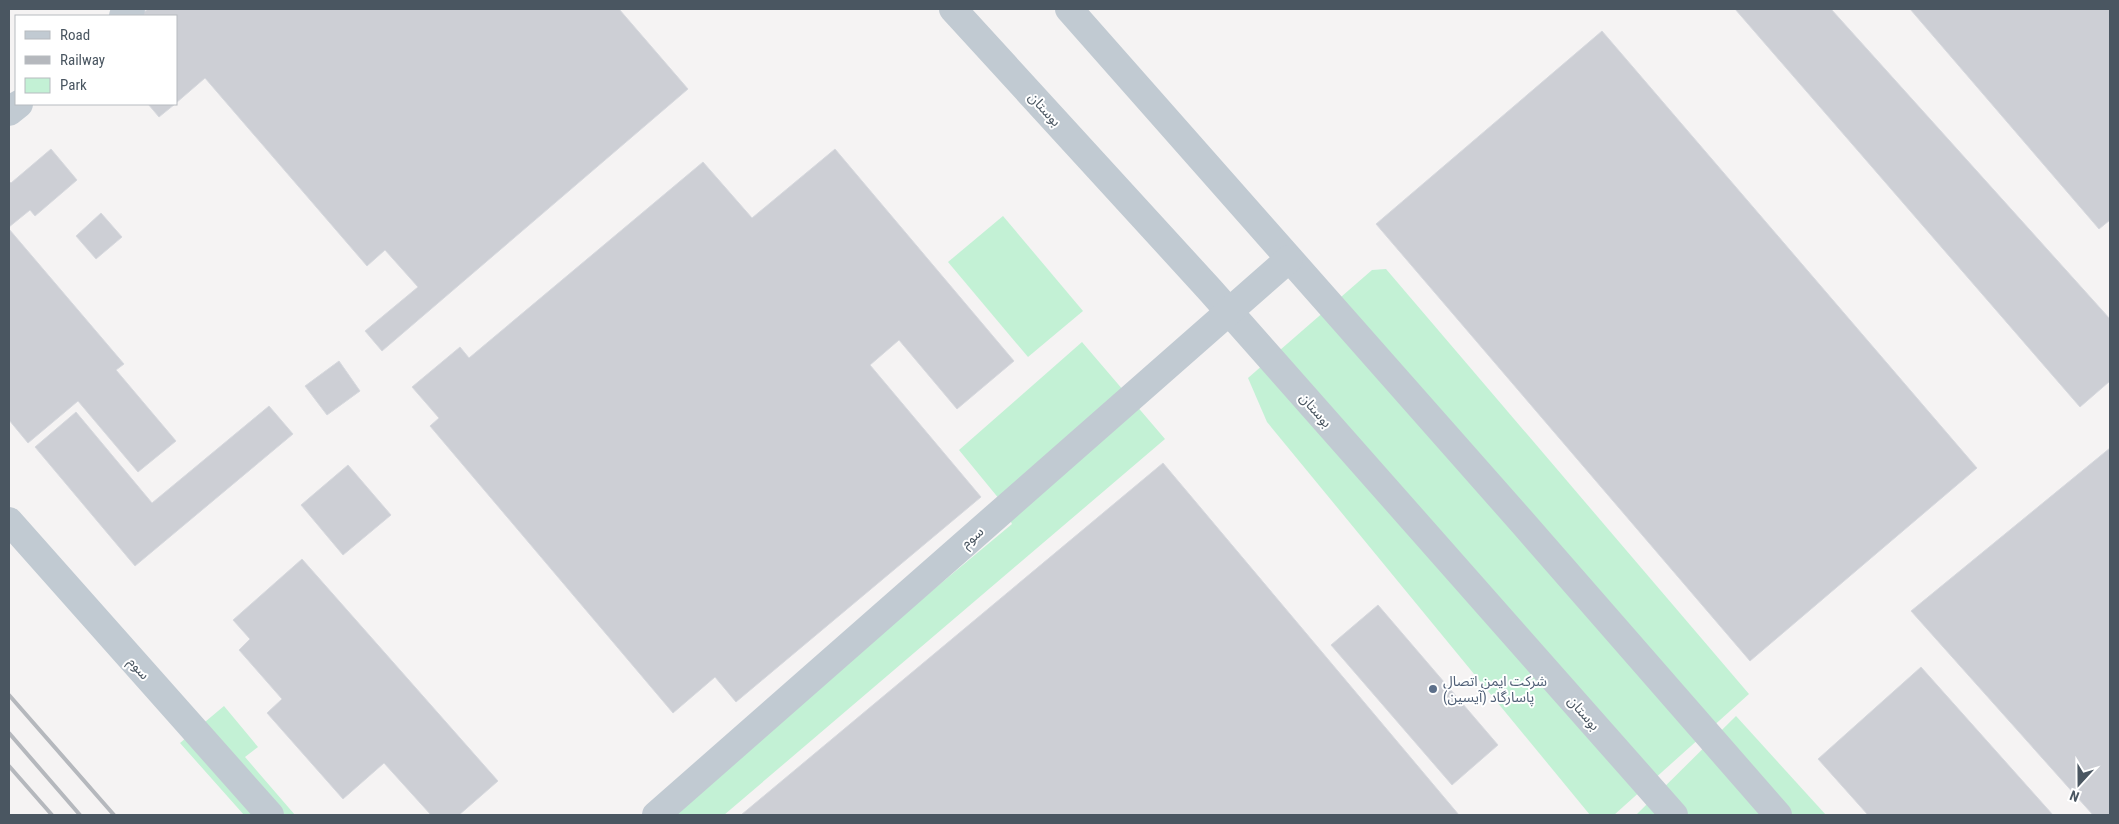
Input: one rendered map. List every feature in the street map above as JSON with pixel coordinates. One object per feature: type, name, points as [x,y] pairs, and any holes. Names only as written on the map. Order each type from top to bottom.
[{"type":"lane","name":"بوستان","points":[[953,9],[1229,312],[1674,815]]},
{"type":"lane","points":[[1069,9],[1778,815]]},
{"type":"lane","name":"سوم","points":[[656,815],[1289,259]]},
{"type":"lane","name":"سوم","points":[[9,521],[270,815]]},
{"type":"green space","points":[[1003,216],[1083,311],[1028,357],[948,262]]},
{"type":"green space","points":[[1386,269],[1749,694],[1614,815],[1590,815],[1267,422],[1248,378],[1372,270]]},
{"type":"green space","points":[[1082,342],[1165,439],[724,815],[663,815],[1012,524],[1000,500],[959,450]]},
{"type":"green space","points":[[224,706],[258,747],[245,757],[295,815],[244,815],[180,743]]},
{"type":"green space","points":[[1736,716],[1826,815],[1636,815]]},
{"type":"building","points":[[148,9],[619,9],[688,89],[382,351],[365,331],[418,287],[385,250],[367,266],[205,78],[178,101],[178,15],[140,15]]},
{"type":"building","points":[[1735,9],[1831,9],[2110,319],[2110,381],[2080,407]]},
{"type":"building","points":[[1910,9],[2110,9],[2110,220],[2099,229]]},
{"type":"building","points":[[1602,31],[1977,468],[1750,661],[1376,224]]},
{"type":"building","points":[[149,105],[174,105],[159,117]]},
{"type":"building","points":[[51,149],[77,180],[35,216],[30,210],[9,227],[9,181],[11,183]]},
{"type":"building","points":[[835,149],[1014,361],[957,409],[899,340],[870,365],[981,497],[736,702],[715,677],[673,713],[430,426],[439,418],[412,387],[460,347],[469,358],[703,162],[752,218]]},
{"type":"building","points":[[101,213],[122,237],[96,259],[76,236]]},
{"type":"building","points":[[9,229],[124,364],[116,370],[176,441],[138,472],[78,401],[28,443],[9,420]]},
{"type":"building","points":[[339,361],[360,391],[327,415],[305,386]]},
{"type":"building","points":[[269,406],[293,434],[135,566],[35,447],[76,412],[152,503]]},
{"type":"building","points":[[2110,448],[2110,815],[2093,815],[1911,611]]},
{"type":"building","points":[[1163,463],[1459,815],[741,815]]},
{"type":"building","points":[[348,465],[391,515],[343,555],[301,505]]},
{"type":"building","points":[[302,559],[498,781],[459,815],[431,815],[384,763],[343,799],[267,713],[282,699],[239,650],[250,639],[233,620]]},
{"type":"building","points":[[1378,605],[1498,745],[1452,785],[1331,645]]},
{"type":"building","points":[[1921,667],[2053,815],[1868,815],[1818,759]]},
{"type":"railway","points":[[9,695],[114,815]]},
{"type":"railway","points":[[9,733],[80,815]]},
{"type":"railway","points":[[9,766],[52,815]]},
{"type":"place","name":"شرکت ایمن اتصال پاسارگاد (آیسین)","points":[[1433,689]]}]
